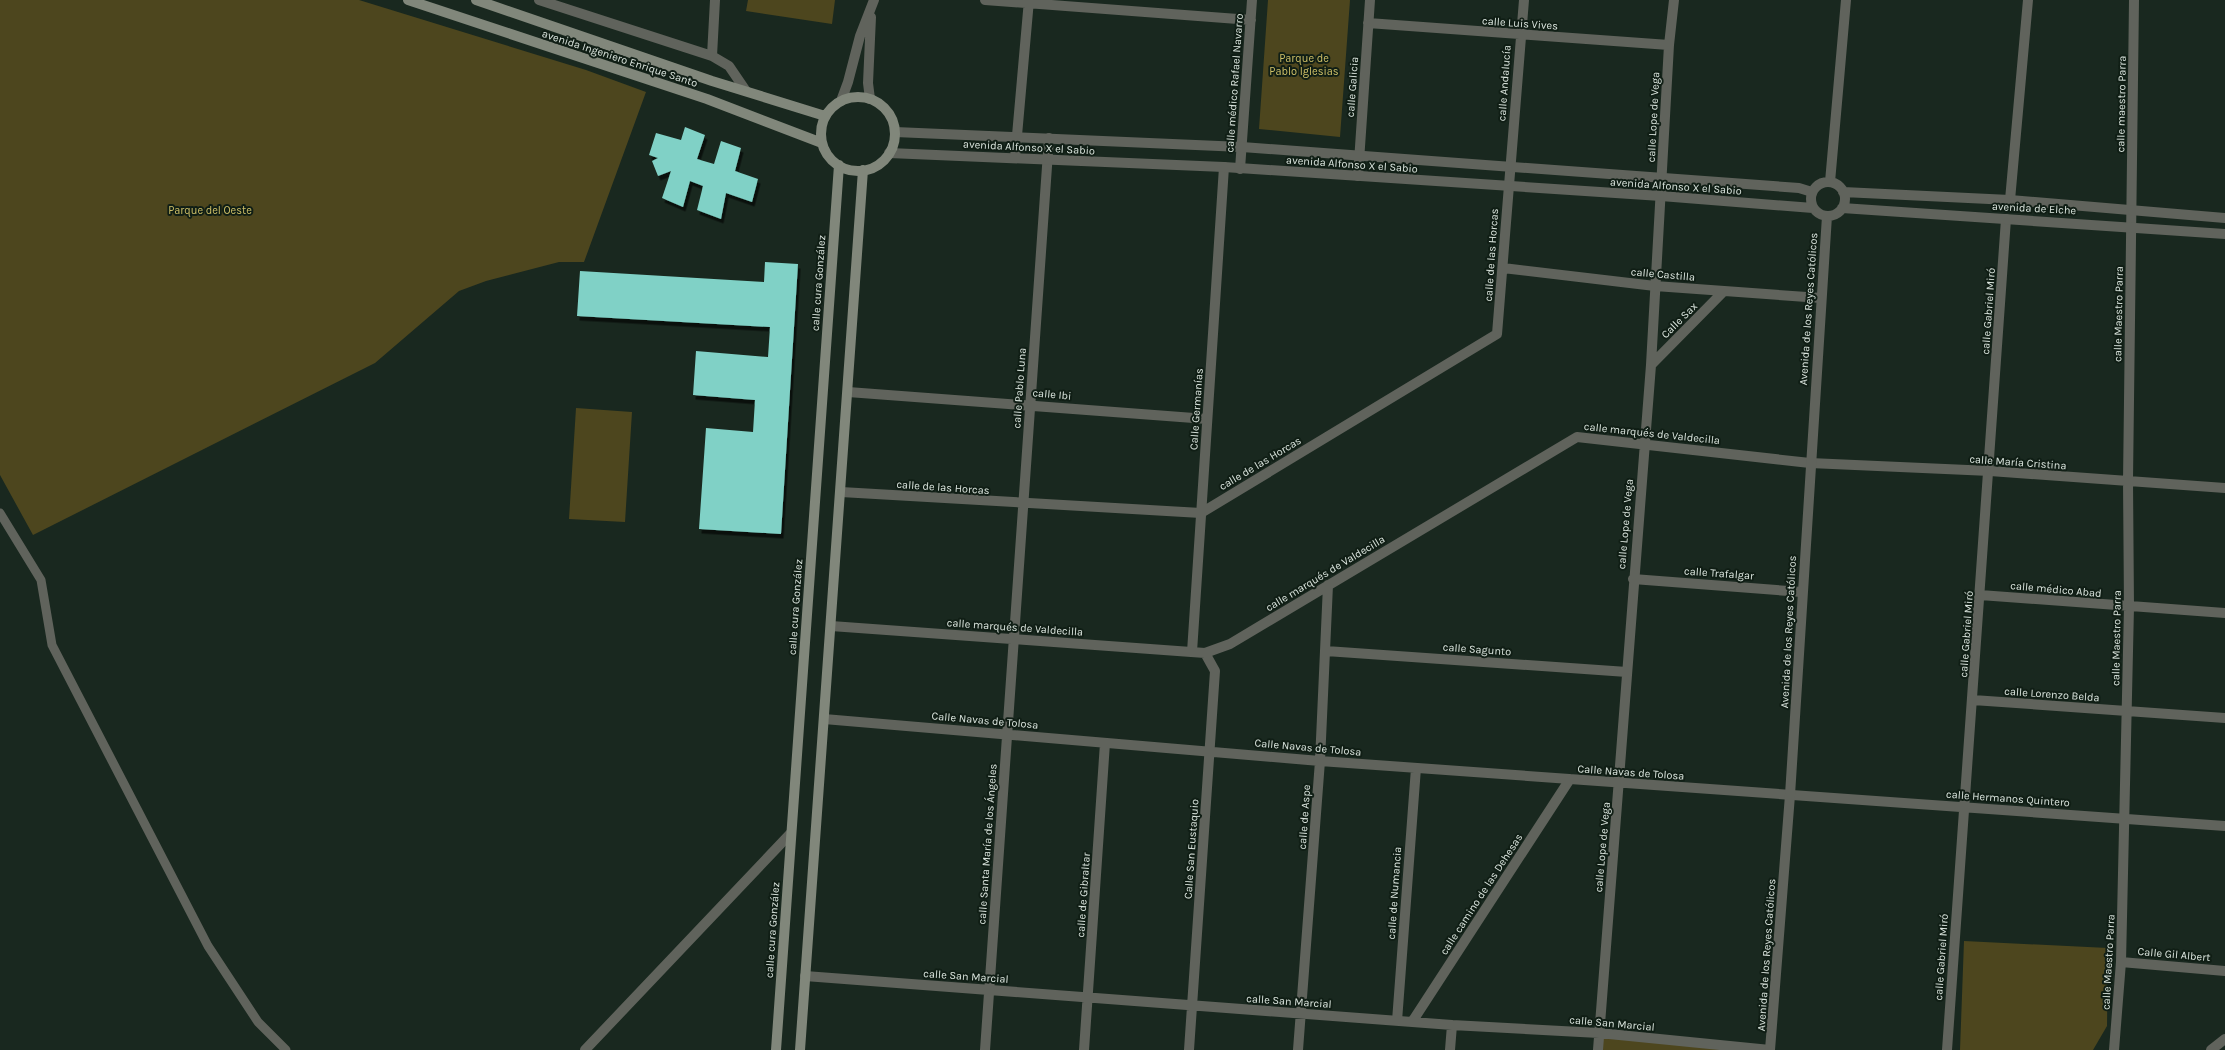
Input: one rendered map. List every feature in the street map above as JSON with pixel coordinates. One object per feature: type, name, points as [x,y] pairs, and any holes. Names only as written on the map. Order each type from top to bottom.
[{"type":"main road","name":"avenida Ingeniero Enrique Santo","points":[[408,0],[707,99],[822,143]]},
{"type":"main road","name":"avenida Ingeniero Enrique Santo","points":[[476,0],[825,116]]},
{"type":"main road","points":[[851,97],[870,99],[885,109],[892,119],[895,132],[894,142],[889,153],[874,167],[864,170],[851,170],[839,165],[832,159],[822,143],[821,134],[825,116],[841,101],[851,97]]},
{"type":"main road","name":"calle cura González","points":[[776,1050],[839,165]]},
{"type":"main road","points":[[800,1050],[864,170]]},
{"type":"street","points":[[540,0],[712,56],[729,66],[746,91]]},
{"type":"street","points":[[712,56],[716,0]]},
{"type":"street","points":[[841,101],[848,82],[860,36],[874,0]]},
{"type":"street","points":[[985,0],[1028,2],[1251,20]]},
{"type":"street","name":"calle médico Rafael Navarro","points":[[1240,168],[1252,0]]},
{"type":"street","name":"calle Galicia","points":[[1358,176],[1370,0]]},
{"type":"street","name":"calle Andalucía","points":[[1510,167],[1524,0]]},
{"type":"street","name":"calle Lope de Vega","points":[[1598,1050],[1633,579],[1651,365],[1669,45],[1674,0]]},
{"type":"street","points":[[1830,182],[1846,0]]},
{"type":"street","points":[[2010,200],[2028,0]]},
{"type":"street","name":"calle maestro Parra","points":[[2131,226],[2134,0]]},
{"type":"street","points":[[1015,158],[1028,2]]},
{"type":"street","points":[[870,13],[868,83],[870,99]]},
{"type":"street","name":"calle Luis Vives","points":[[1368,23],[1520,36],[1669,45]]},
{"type":"street","name":"avenida Alfonso X el Sabio","points":[[895,132],[1242,146],[1800,188],[1812,192]]},
{"type":"street","name":"calle Pablo Luna","points":[[1013,639],[1048,138]]},
{"type":"street","name":"avenida Alfonso X el Sabio","points":[[889,153],[1224,167],[1661,196],[1813,208]]},
{"type":"street","name":"Calle Germanías","points":[[1192,652],[1224,167]]},
{"type":"street","name":"calle de las Horcas","points":[[841,492],[1022,504],[1201,513],[1497,334],[1510,167]]},
{"type":"street","points":[[1830,182],[1840,187],[1843,192],[1845,197],[1842,208],[1838,212],[1827,216],[1817,212],[1813,208],[1811,203],[1812,192],[1819,184],[1830,182]]},
{"type":"street","name":"avenida de Elche","points":[[1843,192],[2010,200],[2225,218]]},
{"type":"street","name":"avenida de Elche","points":[[1842,208],[2131,226],[2225,234]]},
{"type":"street","name":"Avenida de los Reyes Católicos","points":[[1771,1050],[1790,795],[1827,216]]},
{"type":"street","name":"calle Gabriel Miró","points":[[1947,1050],[1990,471],[2006,219]]},
{"type":"street","name":"calle Maestro Parra","points":[[2114,1050],[2121,962],[2125,818],[2129,607],[2128,481],[2131,226]]},
{"type":"street","name":"calle Castilla","points":[[1503,268],[1655,286],[1821,298]]},
{"type":"street","name":"Calle Sax","points":[[1651,365],[1724,290]]},
{"type":"street","name":"calle Ibi","points":[[848,392],[1029,404],[1207,419]]},
{"type":"street","name":"calle marqués de Valdecilla","points":[[831,626],[1205,653],[1230,644],[1577,437],[1644,443],[1810,464]]},
{"type":"street","name":"calle María Cristina","points":[[1810,464],[1990,471],[2225,488]]},
{"type":"street","name":"calle Trafalgar","points":[[1633,579],[1802,592]]},
{"type":"street","name":"calle de Aspe","points":[[1298,1050],[1320,761],[1328,585]]},
{"type":"street","name":"calle médico Abad","points":[[1980,595],[2225,613]]},
{"type":"street","name":"calle Santa María de los Ángeles","points":[[985,1050],[1013,639]]},
{"type":"street","name":"calle Sagunto","points":[[1326,651],[1627,672]]},
{"type":"street","name":"Calle San Eustaquio","points":[[1188,1050],[1215,671],[1205,653]]},
{"type":"street","name":"calle Lorenzo Belda","points":[[1973,700],[2225,718]]},
{"type":"street","name":"Calle Navas de Tolosa","points":[[824,719],[1320,761],[1790,795]]},
{"type":"street","name":"calle de Gibraltar","points":[[1084,1050],[1105,742]]},
{"type":"street","name":"calle de Numancia","points":[[1397,1021],[1416,768]]},
{"type":"street","name":"calle camino de las Dehesas","points":[[1412,1022],[1570,779]]},
{"type":"street","name":"calle Hermanos Quintero","points":[[1790,795],[2225,826]]},
{"type":"street","points":[[585,1050],[791,833]]},
{"type":"street","name":"Calle Gil Albert","points":[[2121,962],[2225,971]]},
{"type":"street","name":"calle San Marcial","points":[[805,976],[1452,1025],[1599,1033],[1771,1050]]},
{"type":"street","points":[[1450,1050],[1452,1025]]},
{"type":"street","points":[[2211,1050],[2225,1039]]},
{"type":"lane","points":[[0,513],[42,580],[52,645],[208,946],[258,1022],[286,1050]]},
{"type":"green space","name":"Parque del Oeste","points":[[0,0],[359,0],[586,70],[646,92],[584,262],[559,262],[486,281],[459,291],[375,363],[33,535],[0,475]]},
{"type":"green space","points":[[748,0],[835,0],[832,24],[746,11]]},
{"type":"green space","name":"Parque de Pablo Iglesias","points":[[1268,0],[1350,0],[1340,137],[1259,129]]},
{"type":"green space","points":[[576,408],[632,412],[625,522],[569,519]]},
{"type":"green space","points":[[1964,941],[2108,948],[2107,1026],[2093,1050],[1960,1050]]},
{"type":"green space","points":[[1599,1033],[1770,1050],[1598,1050]]},
{"type":"building","points":[[685,127],[705,135],[697,159],[714,164],[721,141],[741,148],[735,171],[758,179],[752,202],[726,193],[721,219],[697,210],[703,186],[690,181],[683,207],[662,198],[671,171],[658,176],[652,161],[658,158],[649,155],[656,133],[681,140]]},
{"type":"building","points":[[765,262],[798,264],[781,534],[699,529],[706,428],[753,432],[755,400],[693,395],[696,351],[768,357],[770,327],[577,316],[580,271],[764,282]]}]
